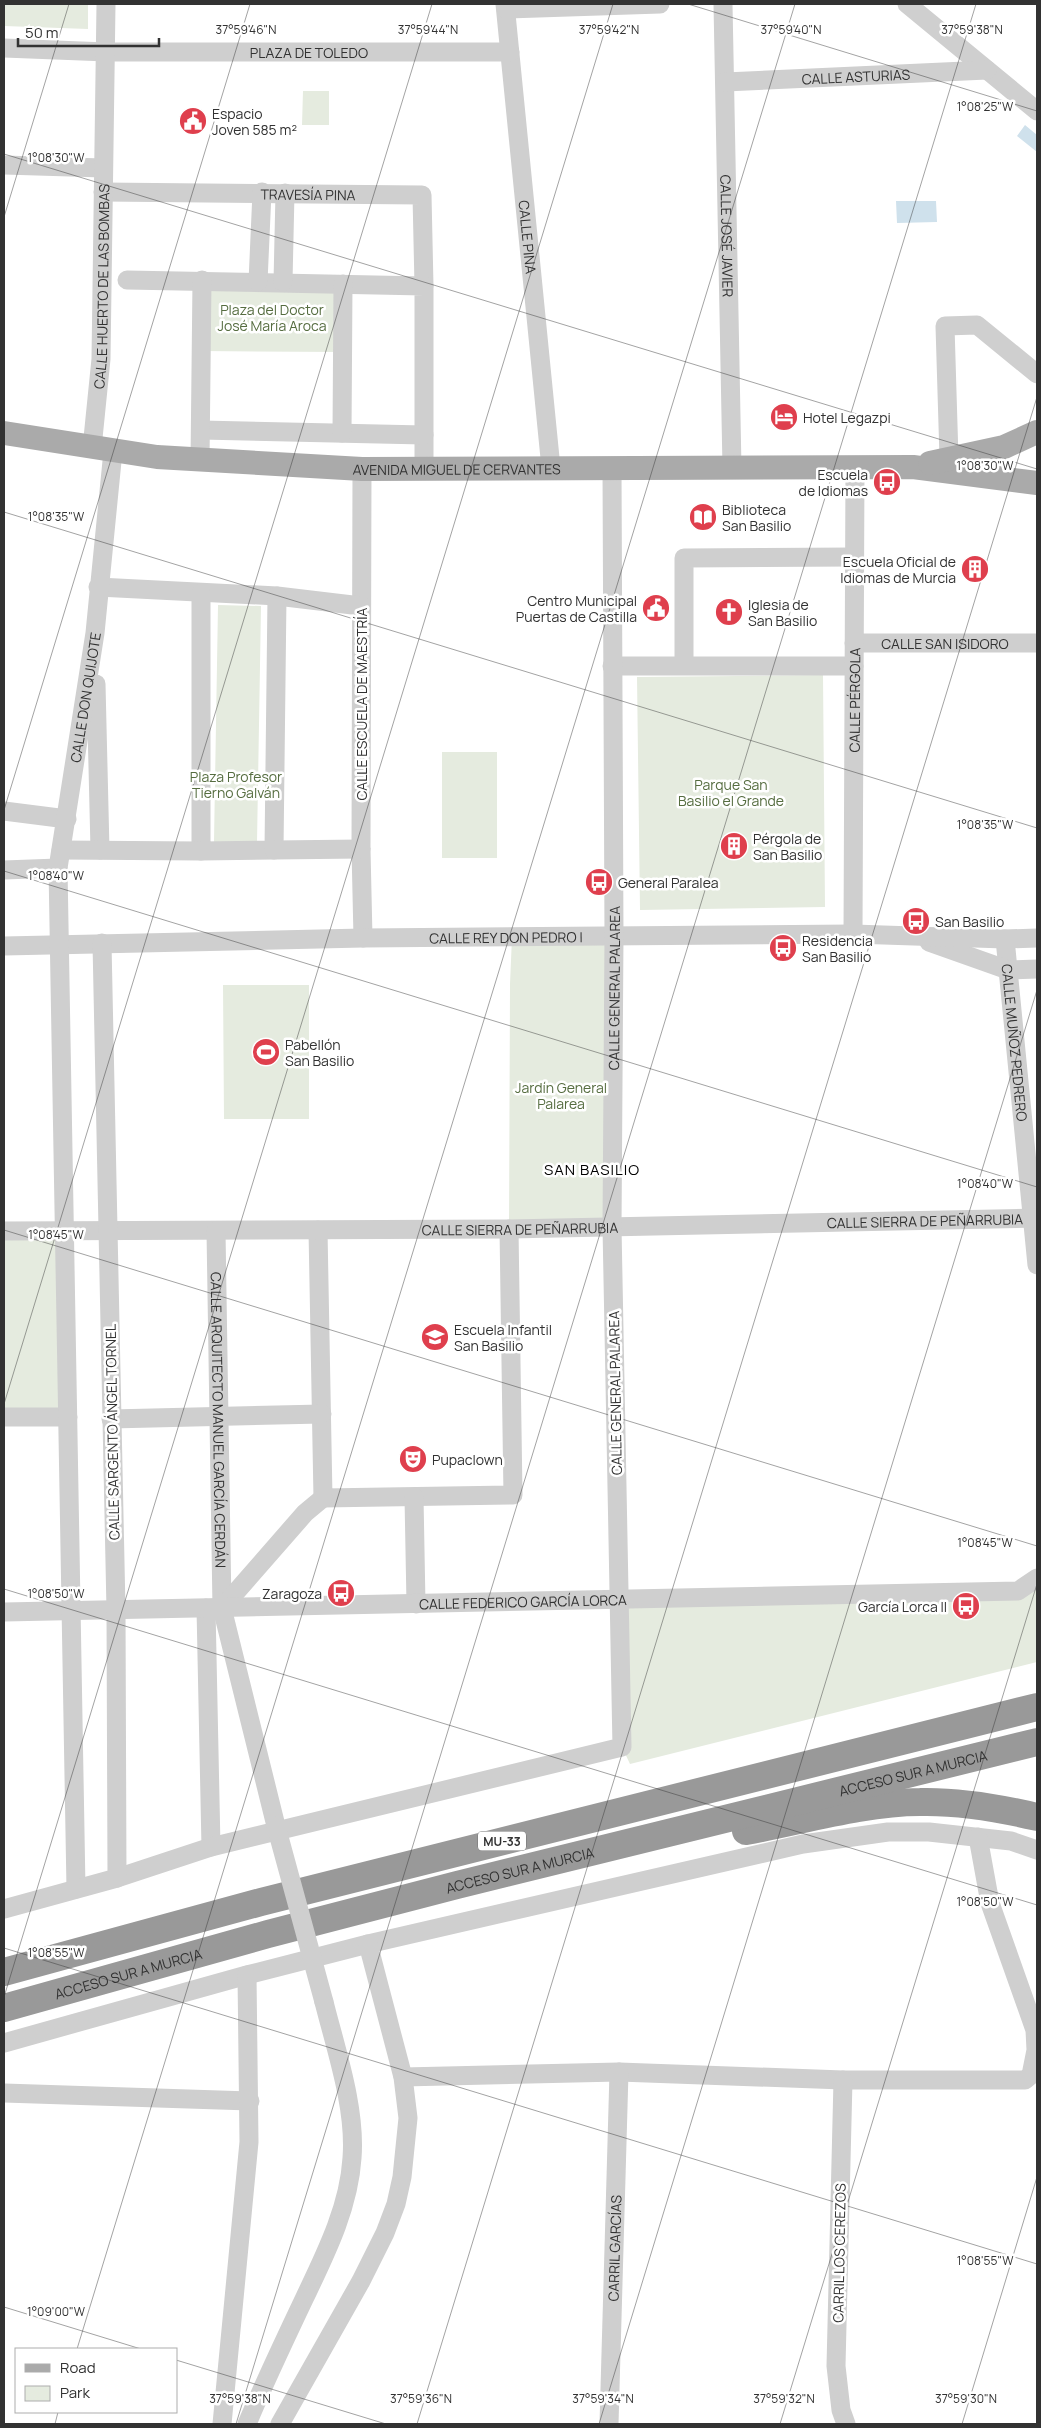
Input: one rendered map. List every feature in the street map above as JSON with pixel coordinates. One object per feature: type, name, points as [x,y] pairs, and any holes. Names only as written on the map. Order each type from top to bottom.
[{"type":"highway","points":[[1002,1715],[1037,1694]]},
{"type":"highway","name":"MU-33","points":[[4,1972],[261,1902],[1037,1707]]},
{"type":"highway","name":"ACCESO SUR A MURCIA","points":[[4,2008],[258,1936],[1037,1742]]},
{"type":"highway","points":[[457,1885],[891,1804],[944,1803],[1008,1810],[1037,1817]]},
{"type":"main road","name":"AVENIDA MIGUEL DE CERVANTES","points":[[913,466],[1004,447],[1037,432]]},
{"type":"main road","name":"AVENIDA MIGUEL DE CERVANTES","points":[[4,433],[103,449],[200,460],[362,469],[913,466],[1037,483]]},
{"type":"street","name":"CALLE HUERTO DE LAS BOMBAS","points":[[103,449],[101,359],[103,168],[107,52],[106,4]]},
{"type":"street","points":[[506,6],[660,4]]},
{"type":"street","name":"CALLE JOSÉ JAVIER","points":[[723,4],[732,468]]},
{"type":"street","points":[[907,4],[1037,111]]},
{"type":"street","name":"CALLE PINA","points":[[506,6],[551,468]]},
{"type":"street","name":"PLAZA DE TOLEDO","points":[[4,48],[107,52],[510,52]]},
{"type":"street","name":"CALLE ASTURIAS","points":[[725,82],[987,70]]},
{"type":"street","points":[[4,165],[103,168]]},
{"type":"street","name":"TRAVESÍA PINA","points":[[103,192],[422,195],[424,286]]},
{"type":"street","points":[[258,282],[262,192]]},
{"type":"street","points":[[283,282],[285,193]]},
{"type":"street","points":[[127,280],[202,280],[424,286],[424,469]]},
{"type":"street","points":[[200,460],[202,280]]},
{"type":"street","points":[[342,433],[343,284]]},
{"type":"street","points":[[949,458],[945,326],[977,325],[1037,374]]},
{"type":"street","points":[[201,430],[424,435]]},
{"type":"street","name":"CALLE DON QUIJOTE","points":[[60,943],[60,859],[95,633],[103,449]]},
{"type":"street","name":"CALLE PÉRGOLA","points":[[853,934],[856,467]]},
{"type":"street","name":"CALLE GENERAL PALAREA","points":[[211,1847],[622,1747],[612,1227],[614,936],[612,468]]},
{"type":"street","name":"CALLE ESCUELA DE MAESTRÍA","points":[[362,469],[360,606],[363,938]]},
{"type":"street","points":[[684,665],[684,558],[854,557]]},
{"type":"street","points":[[98,587],[277,596],[360,606]]},
{"type":"street","points":[[201,593],[201,851]]},
{"type":"street","points":[[274,850],[277,596]]},
{"type":"street","points":[[95,633],[100,850]]},
{"type":"street","name":"CALLE SAN ISIDORO","points":[[854,643],[1037,643]]},
{"type":"street","points":[[612,666],[854,666]]},
{"type":"street","points":[[4,811],[67,819]]},
{"type":"street","points":[[4,870],[100,850],[361,849]]},
{"type":"street","name":"CALLE REY DON PEDRO I","points":[[4,946],[60,943],[363,938],[853,934],[1005,939],[1037,938]]},
{"type":"street","name":"CALLE REY DON PEDRO I","points":[[911,936],[1008,970],[1037,969]]},
{"type":"street","name":"CALLE MUÑOZ PEDRERO","points":[[1005,939],[1035,1218],[1037,1265]]},
{"type":"street","points":[[60,943],[76,1889]]},
{"type":"street","name":"CALLE SARGENTO ÁNGEL TORNEL","points":[[102,943],[116,1610],[117,1878]]},
{"type":"street","name":"CALLE SIERRA DE PEÑARRUBIA","points":[[4,1231],[509,1229],[1035,1218]]},
{"type":"street","points":[[4,1909],[117,1878],[211,1847],[214,1608],[305,1512],[323,1498],[513,1494],[509,1229]]},
{"type":"street","points":[[318,1230],[323,1498]]},
{"type":"street","name":"CALLE ARQUITECTO MANUEL GARCÍA CERDÁN","points":[[214,1608],[219,1416],[216,1231]]},
{"type":"street","points":[[111,1419],[322,1414]]},
{"type":"street","points":[[4,1417],[68,1417]]},
{"type":"street","points":[[414,1496],[416,1604]]},
{"type":"street","name":"CALLE FEDERICO GARCÍA LORCA","points":[[4,1612],[1018,1591],[1037,1578]]},
{"type":"street","points":[[214,1608],[324,2002],[342,2070],[352,2127],[353,2157],[348,2187],[338,2222],[247,2424]]},
{"type":"street","points":[[4,2043],[248,1975],[368,1944],[827,1840],[888,1832],[929,1832],[1011,1841],[1037,1850]]},
{"type":"street","points":[[403,2078],[619,2072],[843,2080],[1025,2080],[1031,2075],[1036,2050],[1035,2030],[990,1903],[978,1837]]},
{"type":"street","points":[[280,2424],[361,2280],[385,2233],[396,2204],[406,2152],[408,2118],[403,2078],[368,1944]]},
{"type":"street","points":[[222,2424],[249,2142],[248,1975]]},
{"type":"street","name":"CARRIL GARCÍAS","points":[[609,2424],[619,2072]]},
{"type":"street","name":"CARRIL LOS CEREZOS","points":[[843,2080],[836,2366],[839,2394],[846,2424]]},
{"type":"street","points":[[4,2093],[250,2101]]},
{"type":"green space","points":[[4,4],[88,4],[88,29],[4,26]]},
{"type":"green space","points":[[303,91],[329,91],[329,125],[302,125]]},
{"type":"green space","name":"Plaza del Doctor José María Aroca","points":[[202,280],[343,284],[342,352],[201,351]]},
{"type":"green space","name":"Plaza Profesor Tierno Galván","points":[[218,605],[261,606],[257,843],[214,842]]},
{"type":"green space","name":"Parque San Basilio el Grande","points":[[823,675],[825,907],[640,910],[637,677]]},
{"type":"green space","points":[[442,752],[497,752],[497,858],[442,858]]},
{"type":"green space","name":"Jardín General Palarea","points":[[614,936],[612,1227],[509,1229],[510,984],[512,937]]},
{"type":"green space","name":"Pabellón San Basilio","points":[[223,985],[309,985],[309,1119],[224,1119]]},
{"type":"green space","points":[[4,1231],[65,1232],[68,1417],[4,1417]]},
{"type":"green space","points":[[1037,1578],[1037,1662],[630,1764],[622,1747],[619,1598],[1018,1591]]},
{"type":"water","points":[[1025,125],[1037,135],[1037,152],[1017,136]]},
{"type":"water","points":[[896,201],[936,201],[937,222],[897,223]]},
{"type":"place","name":"Espacio Joven 585 m²","points":[[193,121]]},
{"type":"place","name":"Hotel Legazpi","points":[[784,417]]},
{"type":"place","name":"Escuela de Idiomas","points":[[887,482]]},
{"type":"place","name":"Biblioteca San Basilio","points":[[703,517]]},
{"type":"place","name":"Escuela Oficial de Idiomas de Murcia","points":[[975,569]]},
{"type":"place","name":"Centro Municipal Puertas de Castilla","points":[[656,608]]},
{"type":"place","name":"Iglesia de San Basilio","points":[[729,612]]},
{"type":"place","name":"Pérgola de San Basilio","points":[[734,846]]},
{"type":"place","name":"General Paralea","points":[[599,882]]},
{"type":"place","name":"San Basilio","points":[[916,921]]},
{"type":"place","name":"Residencia San Basilio","points":[[783,948]]},
{"type":"place","name":"Pabellón San Basilio","points":[[266,1052]]},
{"type":"place","name":"Escuela Infantil San Basilio","points":[[435,1337]]},
{"type":"place","name":"Pupaclown","points":[[413,1459]]},
{"type":"place","name":"Zaragoza","points":[[341,1593]]},
{"type":"place","name":"García Lorca II","points":[[966,1606]]},
{"type":"district","name":"SAN BASILIO","points":[[592,1169]]}]
